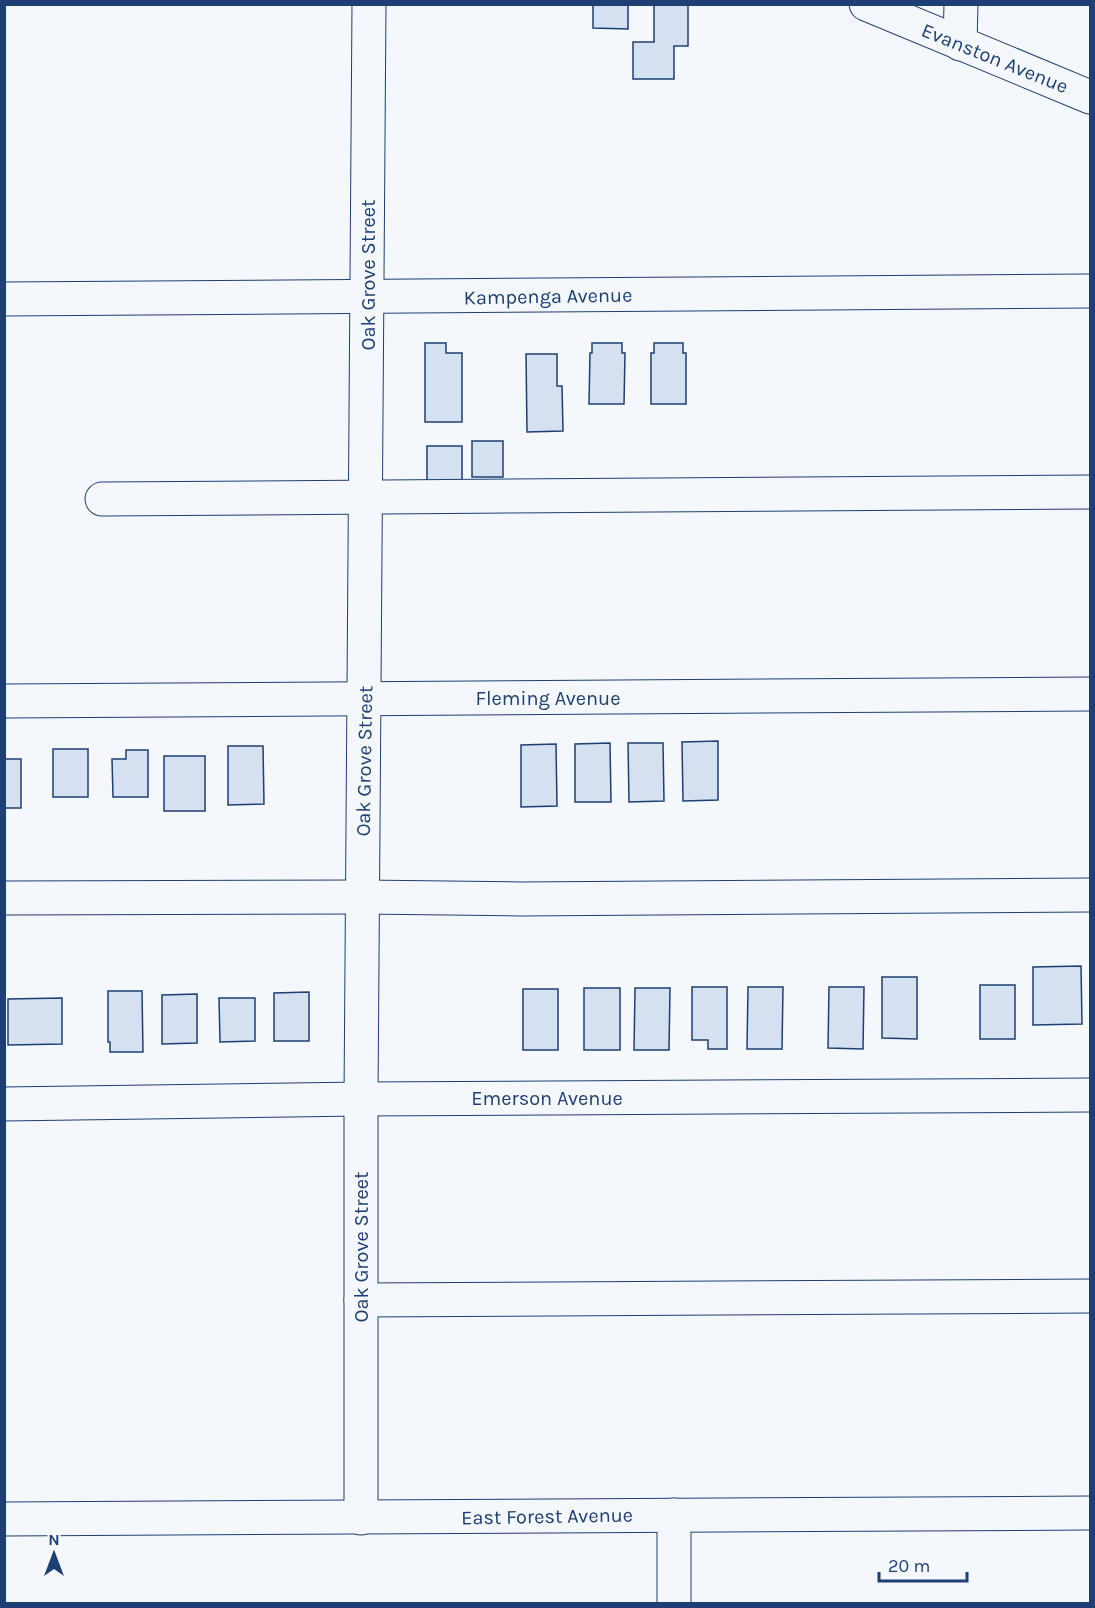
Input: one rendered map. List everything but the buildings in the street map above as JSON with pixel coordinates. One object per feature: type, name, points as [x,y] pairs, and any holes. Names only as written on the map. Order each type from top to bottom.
[{"type":"street","name":"Oak Grove Street","points":[[361,1518],[361,1099],[369,4]]},
{"type":"street","name":"Evanston Avenue","points":[[866,4],[1090,97]]},
{"type":"street","points":[[960,44],[961,4]]},
{"type":"street","name":"Kampenga Avenue","points":[[4,299],[1090,291]]},
{"type":"street","points":[[102,499],[1090,492]]},
{"type":"street","name":"Fleming Avenue","points":[[4,701],[1090,694]]},
{"type":"street","points":[[4,898],[531,899],[1090,895]]},
{"type":"street","name":"Emerson Avenue","points":[[4,1104],[361,1099],[1090,1095]]},
{"type":"street","points":[[361,1300],[1090,1296]]},
{"type":"street","name":"East Forest Avenue","points":[[4,1520],[1090,1513]]},
{"type":"street","points":[[674,1515],[674,1604]]}]
